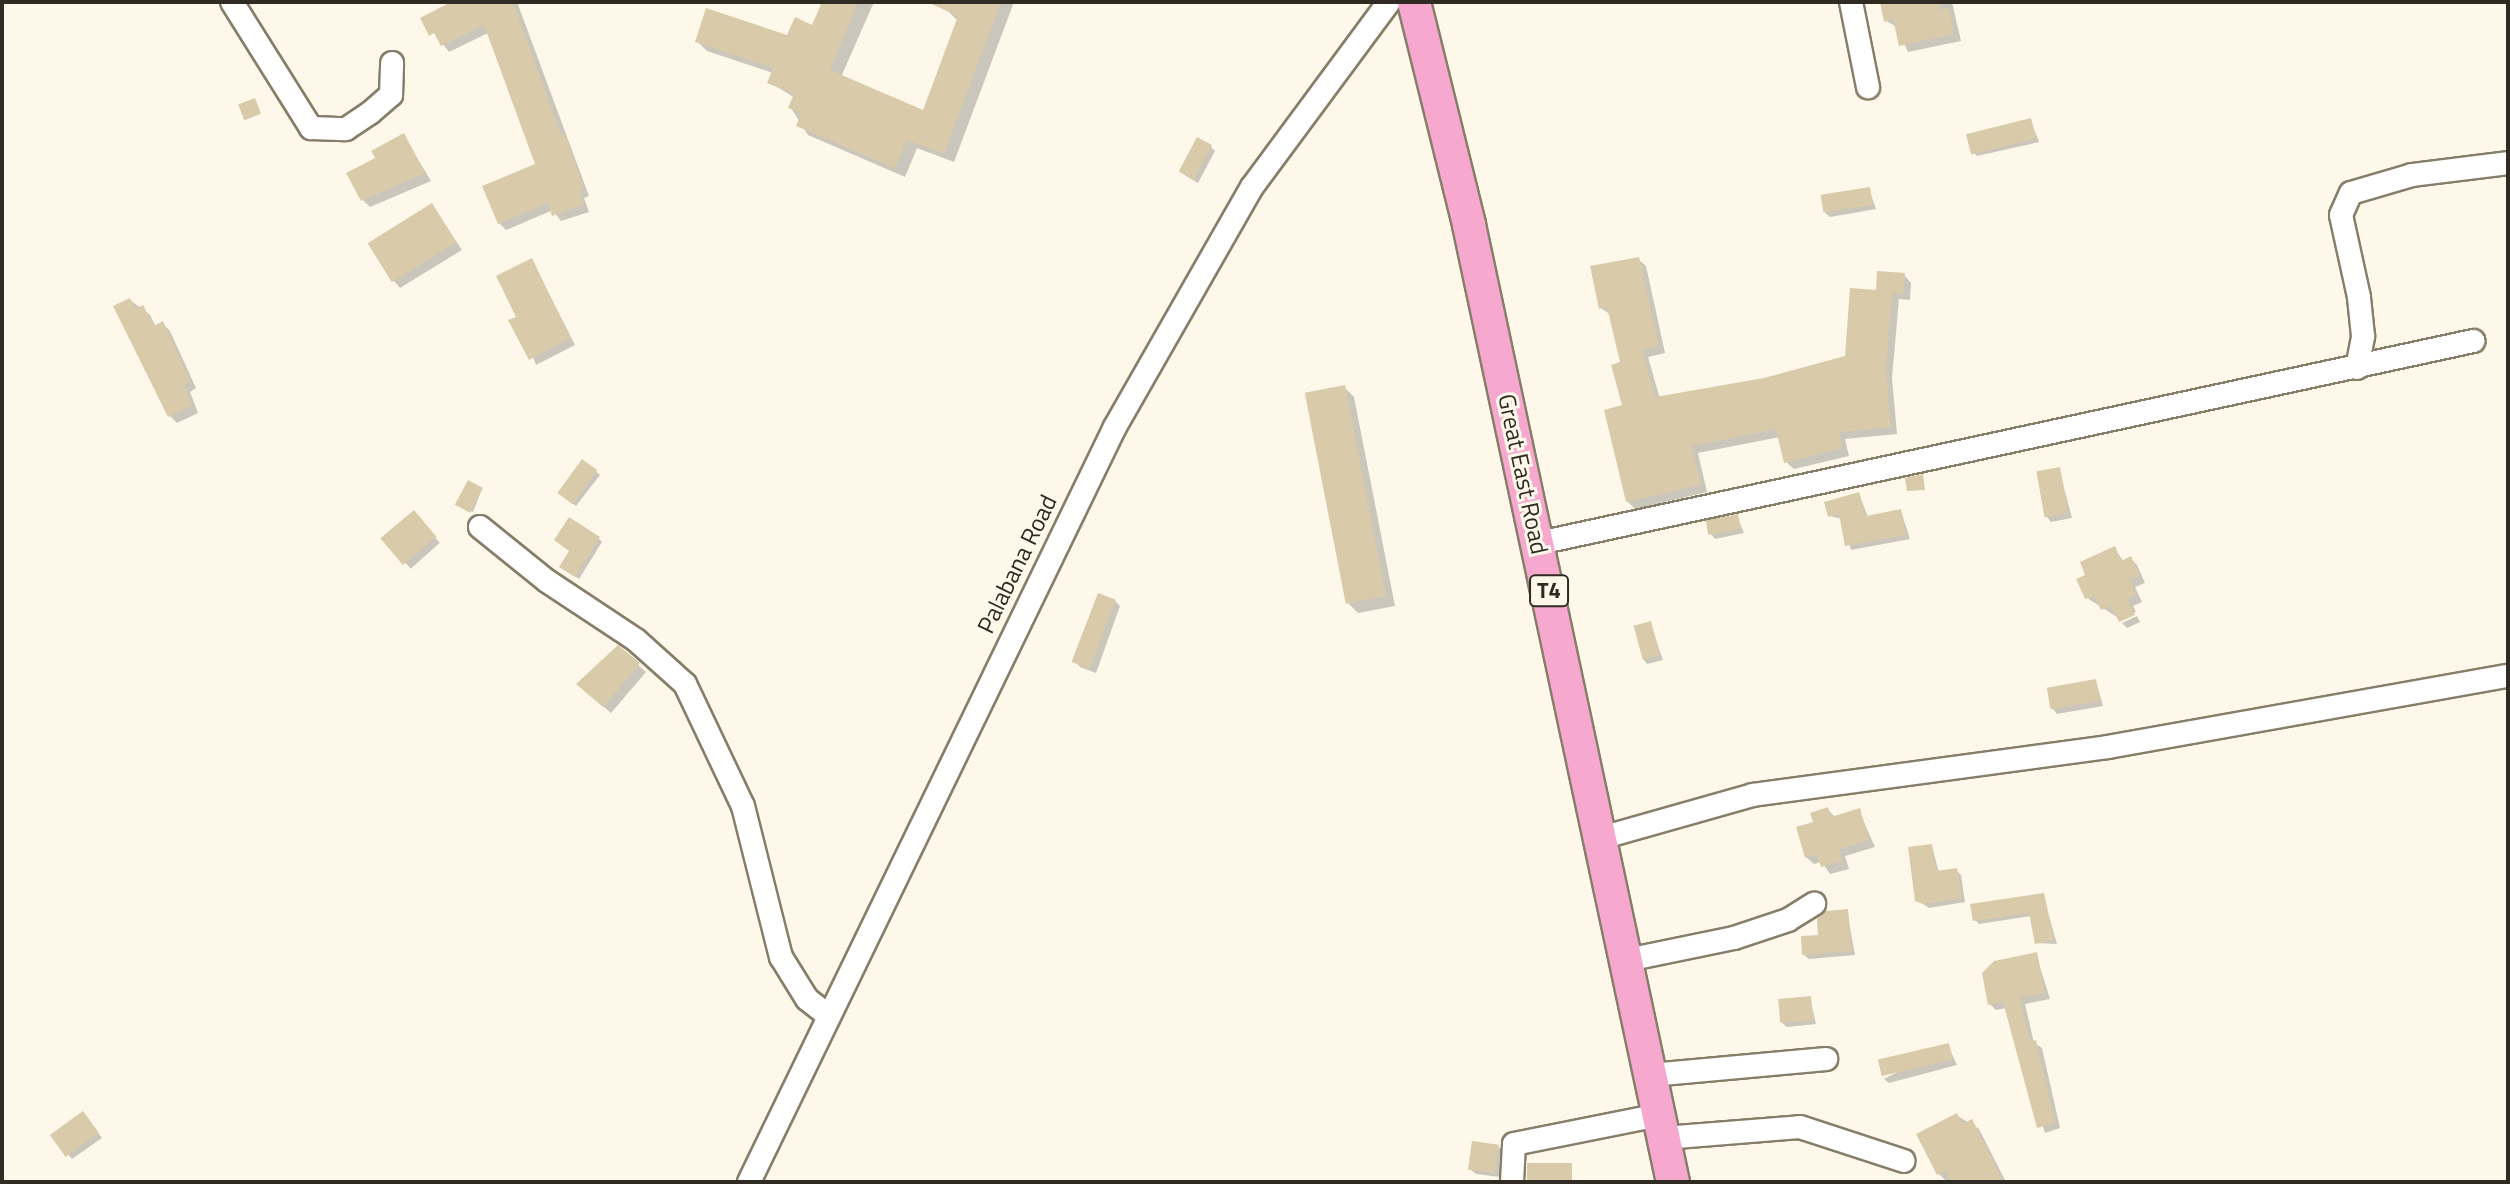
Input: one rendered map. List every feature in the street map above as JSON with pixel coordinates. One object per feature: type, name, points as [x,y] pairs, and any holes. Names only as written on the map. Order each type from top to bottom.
[{"type":"highway","name":"Great East Road","points":[[1414,2],[1539,543],[1673,1182]]},
{"type":"street","points":[[232,2],[311,128],[346,129],[370,113],[391,95],[392,63]]},
{"type":"street","name":"Palabana Road","points":[[749,1182],[1060,535],[1158,348],[1252,187],[1389,2]]},
{"type":"street","points":[[1851,2],[1868,87]]},
{"type":"street","points":[[2357,368],[2363,336],[2359,297],[2341,215],[2351,193],[2412,175],[2508,163]]},
{"type":"street","points":[[1539,543],[2473,341]]},
{"type":"street","points":[[480,527],[547,581],[636,640],[685,684],[743,806],[781,957],[807,999],[829,1016]]},
{"type":"street","points":[[1601,838],[1753,795],[2108,747],[2508,676]]},
{"type":"street","points":[[1627,960],[1734,938],[1788,920],[1814,904]]},
{"type":"street","points":[[1651,1075],[1826,1059]]},
{"type":"street","points":[[1512,1182],[1514,1144],[1662,1127],[1800,1127],[1904,1161]]},
{"type":"building","points":[[451,2],[513,2],[561,135],[565,134],[584,189],[579,191],[584,205],[552,216],[548,203],[498,224],[482,186],[535,164],[484,25],[441,46],[434,33],[429,36],[420,18]]},
{"type":"building","points":[[822,2],[858,2],[830,70],[923,110],[958,16],[927,2],[1001,2],[944,154],[907,140],[895,168],[796,126],[801,113],[788,108],[794,94],[767,83],[773,68],[695,42],[706,8],[787,35],[795,17],[812,25]]},
{"type":"building","points":[[1880,2],[1939,2],[1940,10],[1949,8],[1954,34],[1899,46],[1893,19],[1884,22]]},
{"type":"building","points":[[255,98],[261,114],[244,120],[238,104]]},
{"type":"building","points":[[2031,118],[2036,138],[1971,155],[1966,134]]},
{"type":"building","points":[[404,133],[425,173],[361,201],[346,173],[375,158],[371,151]]},
{"type":"building","points":[[1197,137],[1212,145],[1194,179],[1179,171]]},
{"type":"building","points":[[1870,187],[1873,205],[1823,213],[1821,195]]},
{"type":"building","points":[[432,203],[456,242],[392,282],[368,243]]},
{"type":"building","points":[[1639,257],[1659,346],[1642,350],[1655,397],[1764,378],[1845,356],[1850,288],[1876,290],[1877,271],[1905,273],[1903,294],[1892,293],[1886,369],[1891,427],[1839,432],[1843,448],[1784,463],[1776,429],[1691,446],[1701,485],[1626,502],[1604,410],[1622,405],[1611,365],[1620,362],[1607,307],[1599,309],[1590,266]]},
{"type":"building","points":[[532,258],[570,338],[529,360],[508,320],[516,317],[496,276]]},
{"type":"building","points":[[130,298],[135,309],[143,305],[154,326],[163,321],[190,381],[184,384],[192,405],[168,417],[113,306]]},
{"type":"building","points":[[1345,385],[1386,596],[1346,604],[1305,393]]},
{"type":"building","points":[[582,459],[597,470],[573,504],[557,493]]},
{"type":"building","points":[[2060,467],[2068,513],[2045,517],[2036,471]]},
{"type":"building","points":[[1923,474],[1925,490],[1907,491],[1905,478]]},
{"type":"building","points":[[468,480],[483,488],[470,513],[455,505]]},
{"type":"building","points":[[1859,492],[1866,516],[1901,509],[1906,535],[1845,546],[1839,514],[1828,517],[1824,502]]},
{"type":"building","points":[[414,510],[436,537],[403,565],[380,538]]},
{"type":"building","points":[[1738,514],[1741,529],[1708,535],[1706,520]]},
{"type":"building","points":[[569,517],[600,537],[575,577],[559,567],[569,551],[554,540]]},
{"type":"building","points":[[2115,546],[2121,561],[2131,556],[2140,576],[2130,580],[2136,595],[2127,599],[2135,615],[2119,622],[2111,606],[2101,610],[2094,596],[2085,599],[2076,579],[2085,575],[2080,562]]},
{"type":"building","points":[[1098,593],[1116,600],[1089,669],[1071,662]]},
{"type":"building","points":[[1651,621],[1660,655],[1643,659],[1634,626]]},
{"type":"building","points":[[618,645],[640,663],[603,707],[576,684]]},
{"type":"building","points":[[2096,679],[2100,701],[2051,709],[2047,688]]},
{"type":"building","points":[[1828,807],[1831,817],[1860,808],[1869,840],[1839,849],[1843,861],[1821,867],[1817,854],[1805,858],[1796,827],[1813,822],[1810,813]]},
{"type":"building","points":[[1932,844],[1936,871],[1957,868],[1962,898],[1923,904],[1915,901],[1908,847]]},
{"type":"building","points":[[2044,893],[2054,940],[2035,944],[2029,913],[1973,921],[1970,904]]},
{"type":"building","points":[[1848,909],[1852,951],[1802,955],[1801,936],[1818,935],[1817,919],[1826,911]]},
{"type":"building","points":[[2037,952],[2045,993],[2020,998],[2030,1042],[2036,1040],[2055,1123],[2037,1128],[2003,1002],[1988,1005],[1982,973],[1994,961]]},
{"type":"building","points":[[1811,996],[1813,1020],[1780,1023],[1778,999]]},
{"type":"building","points":[[1949,1043],[1953,1060],[1882,1076],[1878,1059]]},
{"type":"building","points":[[83,1111],[99,1133],[66,1157],[50,1135]]},
{"type":"building","points":[[1957,1113],[1962,1124],[1972,1119],[2004,1182],[1951,1182],[1946,1171],[1937,1175],[1916,1134]]},
{"type":"building","points":[[1472,1141],[1499,1145],[1495,1173],[1468,1170]]},
{"type":"building","points":[[1527,1163],[1572,1163],[1572,1182],[1527,1182]]}]
